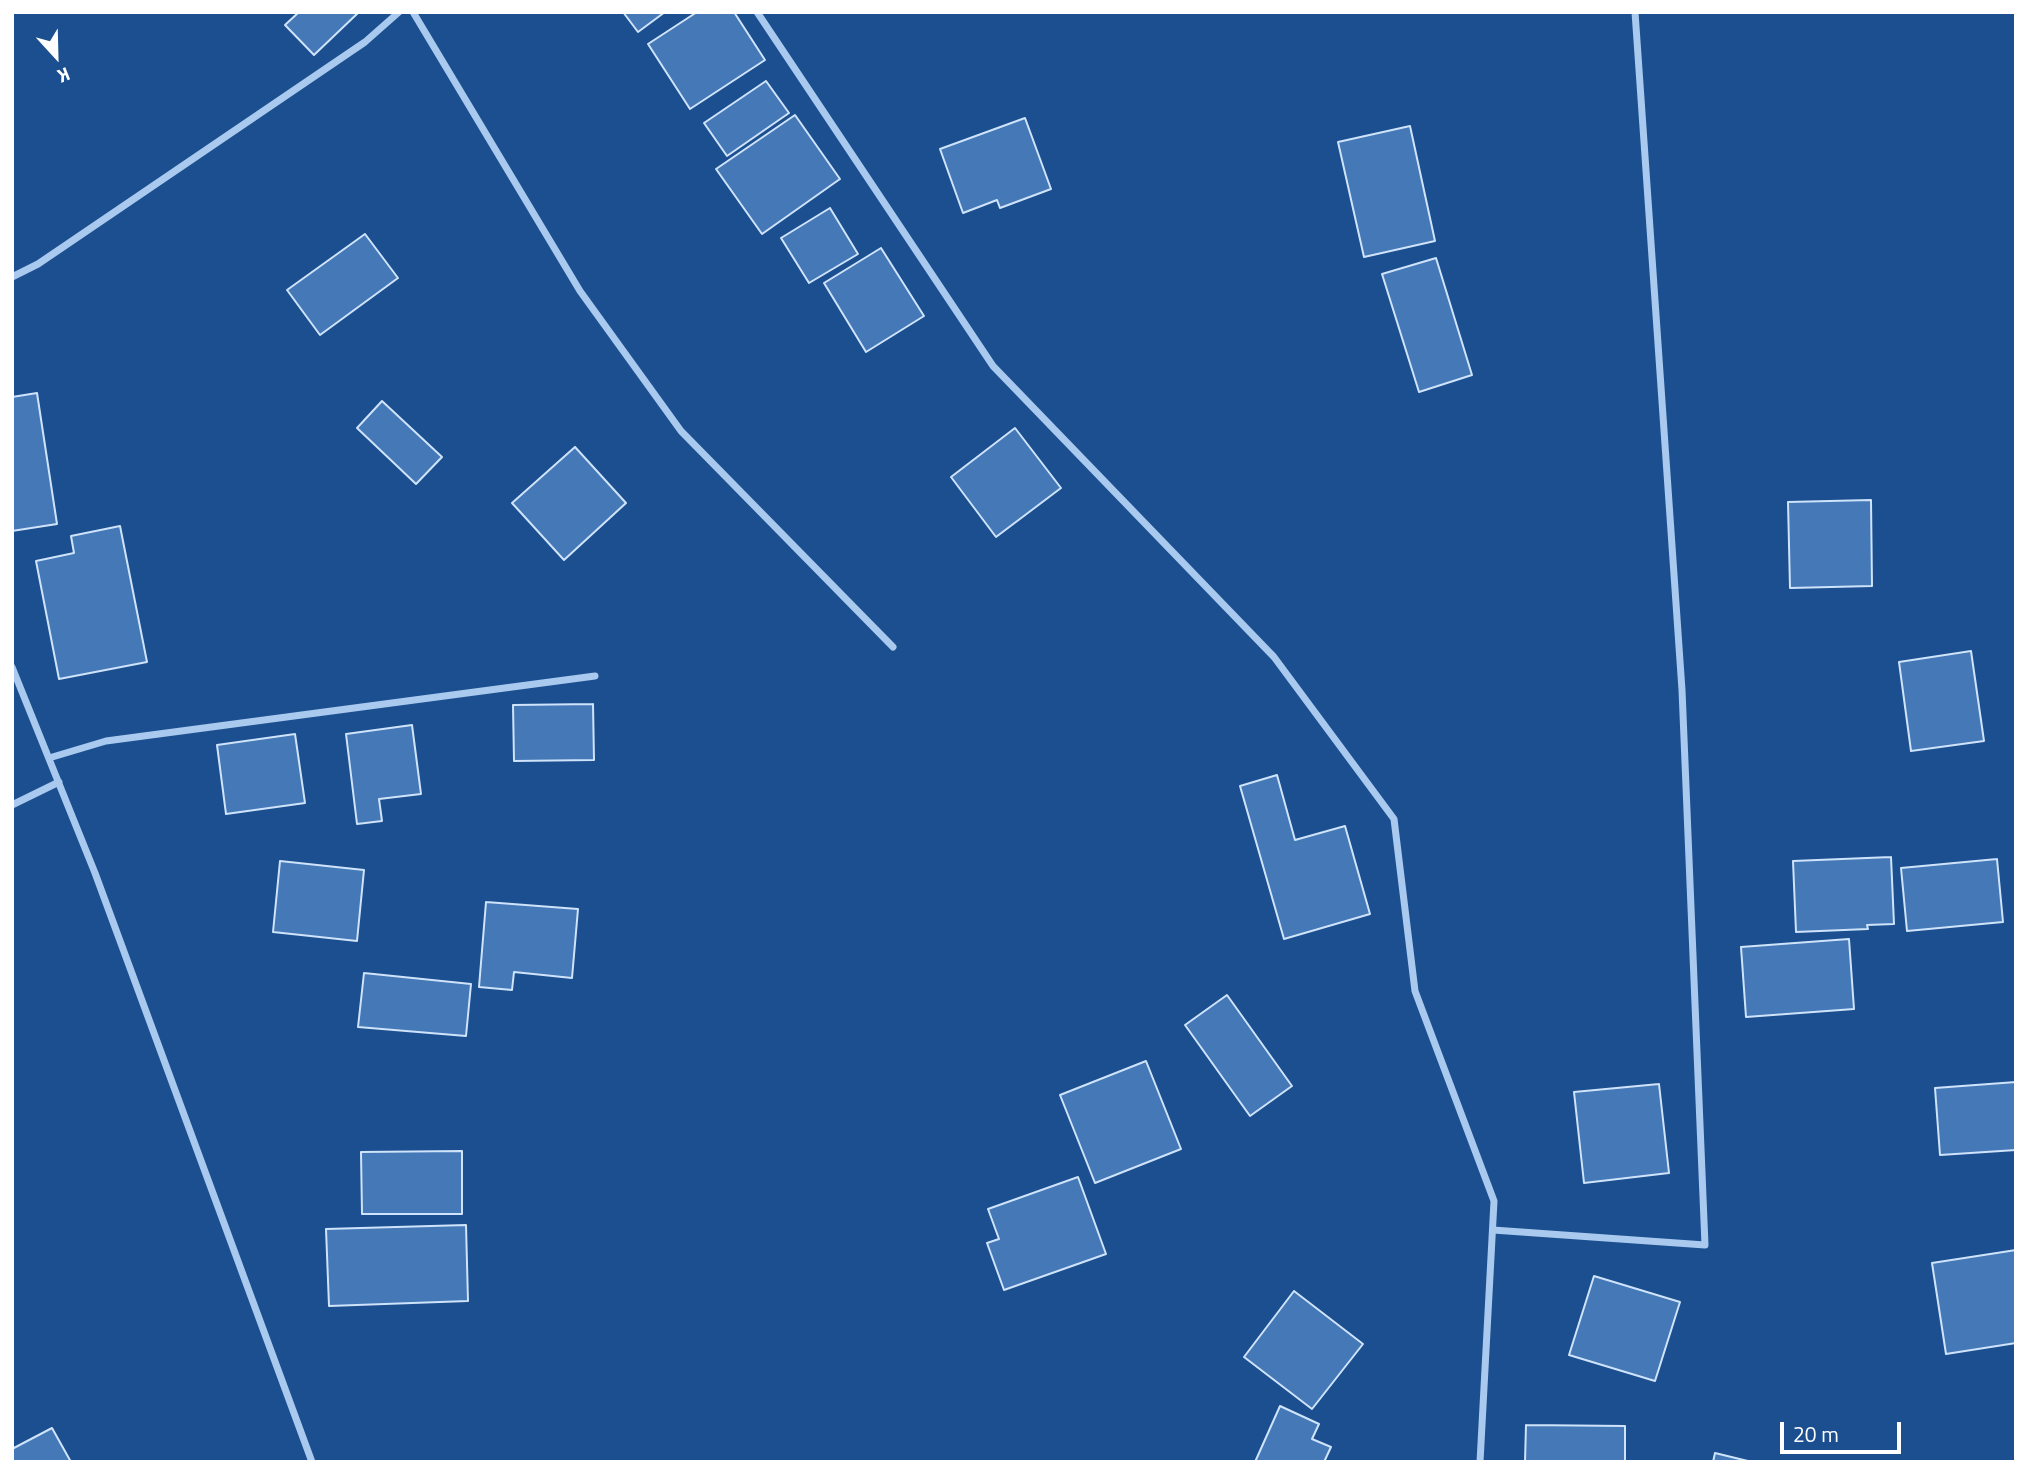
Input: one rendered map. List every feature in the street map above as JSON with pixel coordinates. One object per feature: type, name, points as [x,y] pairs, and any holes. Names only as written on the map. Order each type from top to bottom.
[{"type":"street","points":[[12,277],[38,264],[342,57],[399,12]]},
{"type":"street","points":[[413,12],[580,291],[681,431],[893,647]]},
{"type":"street","points":[[757,12],[993,366],[1274,657],[1394,819],[1415,991],[1494,1200],[1480,1462]]},
{"type":"street","points":[[1493,1230],[1705,1245],[1682,690],[1635,12]]},
{"type":"street","points":[[12,667],[100,887],[312,1462]]},
{"type":"street","points":[[49,758],[106,741],[595,676]]},
{"type":"street","points":[[12,806],[59,782]]},
{"type":"building","points":[[299,12],[359,12],[314,55],[285,25]]},
{"type":"building","points":[[623,12],[665,12],[638,32]]},
{"type":"building","points":[[697,12],[734,12],[765,60],[690,109],[648,44]]},
{"type":"building","points":[[766,81],[789,113],[727,156],[704,123]]},
{"type":"building","points":[[795,115],[840,179],[762,234],[716,169]]},
{"type":"building","points":[[1025,118],[1051,189],[1000,208],[997,200],[963,213],[940,149]]},
{"type":"building","points":[[1410,126],[1435,241],[1364,257],[1338,142]]},
{"type":"building","points":[[830,208],[858,254],[809,283],[781,238]]},
{"type":"building","points":[[365,234],[398,278],[320,335],[287,290]]},
{"type":"building","points":[[881,248],[924,316],[866,352],[824,283]]},
{"type":"building","points":[[1436,258],[1472,375],[1419,392],[1382,274]]},
{"type":"building","points":[[37,393],[57,524],[12,531],[12,397]]},
{"type":"building","points":[[382,401],[442,457],[416,484],[357,428]]},
{"type":"building","points":[[1015,428],[1061,488],[996,537],[951,477]]},
{"type":"building","points":[[575,447],[626,503],[564,560],[512,503]]},
{"type":"building","points":[[1871,500],[1872,586],[1790,588],[1788,502]]},
{"type":"building","points":[[120,526],[147,662],[59,679],[36,561],[74,553],[71,536]]},
{"type":"building","points":[[1971,651],[1984,741],[1911,751],[1899,662]]},
{"type":"building","points":[[593,704],[594,760],[514,761],[513,705]]},
{"type":"building","points":[[412,725],[421,794],[379,799],[382,821],[357,824],[346,734]]},
{"type":"building","points":[[295,734],[305,803],[226,814],[217,745]]},
{"type":"building","points":[[1277,775],[1295,840],[1345,826],[1370,914],[1284,939],[1240,786]]},
{"type":"building","points":[[1891,857],[1894,924],[1867,925],[1868,929],[1796,932],[1793,861]]},
{"type":"building","points":[[1997,859],[2003,922],[1907,931],[1901,868]]},
{"type":"building","points":[[280,861],[364,870],[357,941],[273,932]]},
{"type":"building","points":[[486,902],[578,909],[572,978],[514,972],[512,990],[479,987]]},
{"type":"building","points":[[1849,939],[1854,1009],[1746,1017],[1741,947]]},
{"type":"building","points":[[364,973],[471,984],[466,1036],[358,1027]]},
{"type":"building","points":[[1227,995],[1292,1086],[1250,1116],[1185,1025]]},
{"type":"building","points":[[1146,1061],[1181,1149],[1095,1183],[1060,1095]]},
{"type":"building","points":[[2016,1082],[2016,1150],[1940,1155],[1935,1088]]},
{"type":"building","points":[[1659,1084],[1669,1173],[1584,1183],[1574,1092]]},
{"type":"building","points":[[462,1151],[462,1214],[362,1214],[361,1152]]},
{"type":"building","points":[[1078,1177],[1106,1254],[1004,1290],[987,1243],[999,1239],[988,1209]]},
{"type":"building","points":[[466,1225],[468,1301],[329,1306],[326,1229]]},
{"type":"building","points":[[2016,1250],[2016,1343],[1946,1354],[1932,1263]]},
{"type":"building","points":[[1594,1276],[1680,1302],[1655,1381],[1569,1355]]},
{"type":"building","points":[[1294,1291],[1363,1344],[1312,1409],[1244,1357]]},
{"type":"building","points":[[1280,1406],[1319,1424],[1312,1439],[1331,1447],[1324,1462],[1255,1462]]},
{"type":"building","points":[[1526,1425],[1625,1426],[1625,1462],[1525,1462]]},
{"type":"building","points":[[52,1428],[71,1462],[12,1462],[12,1449]]},
{"type":"building","points":[[1715,1453],[1752,1462],[1713,1462]]}]
